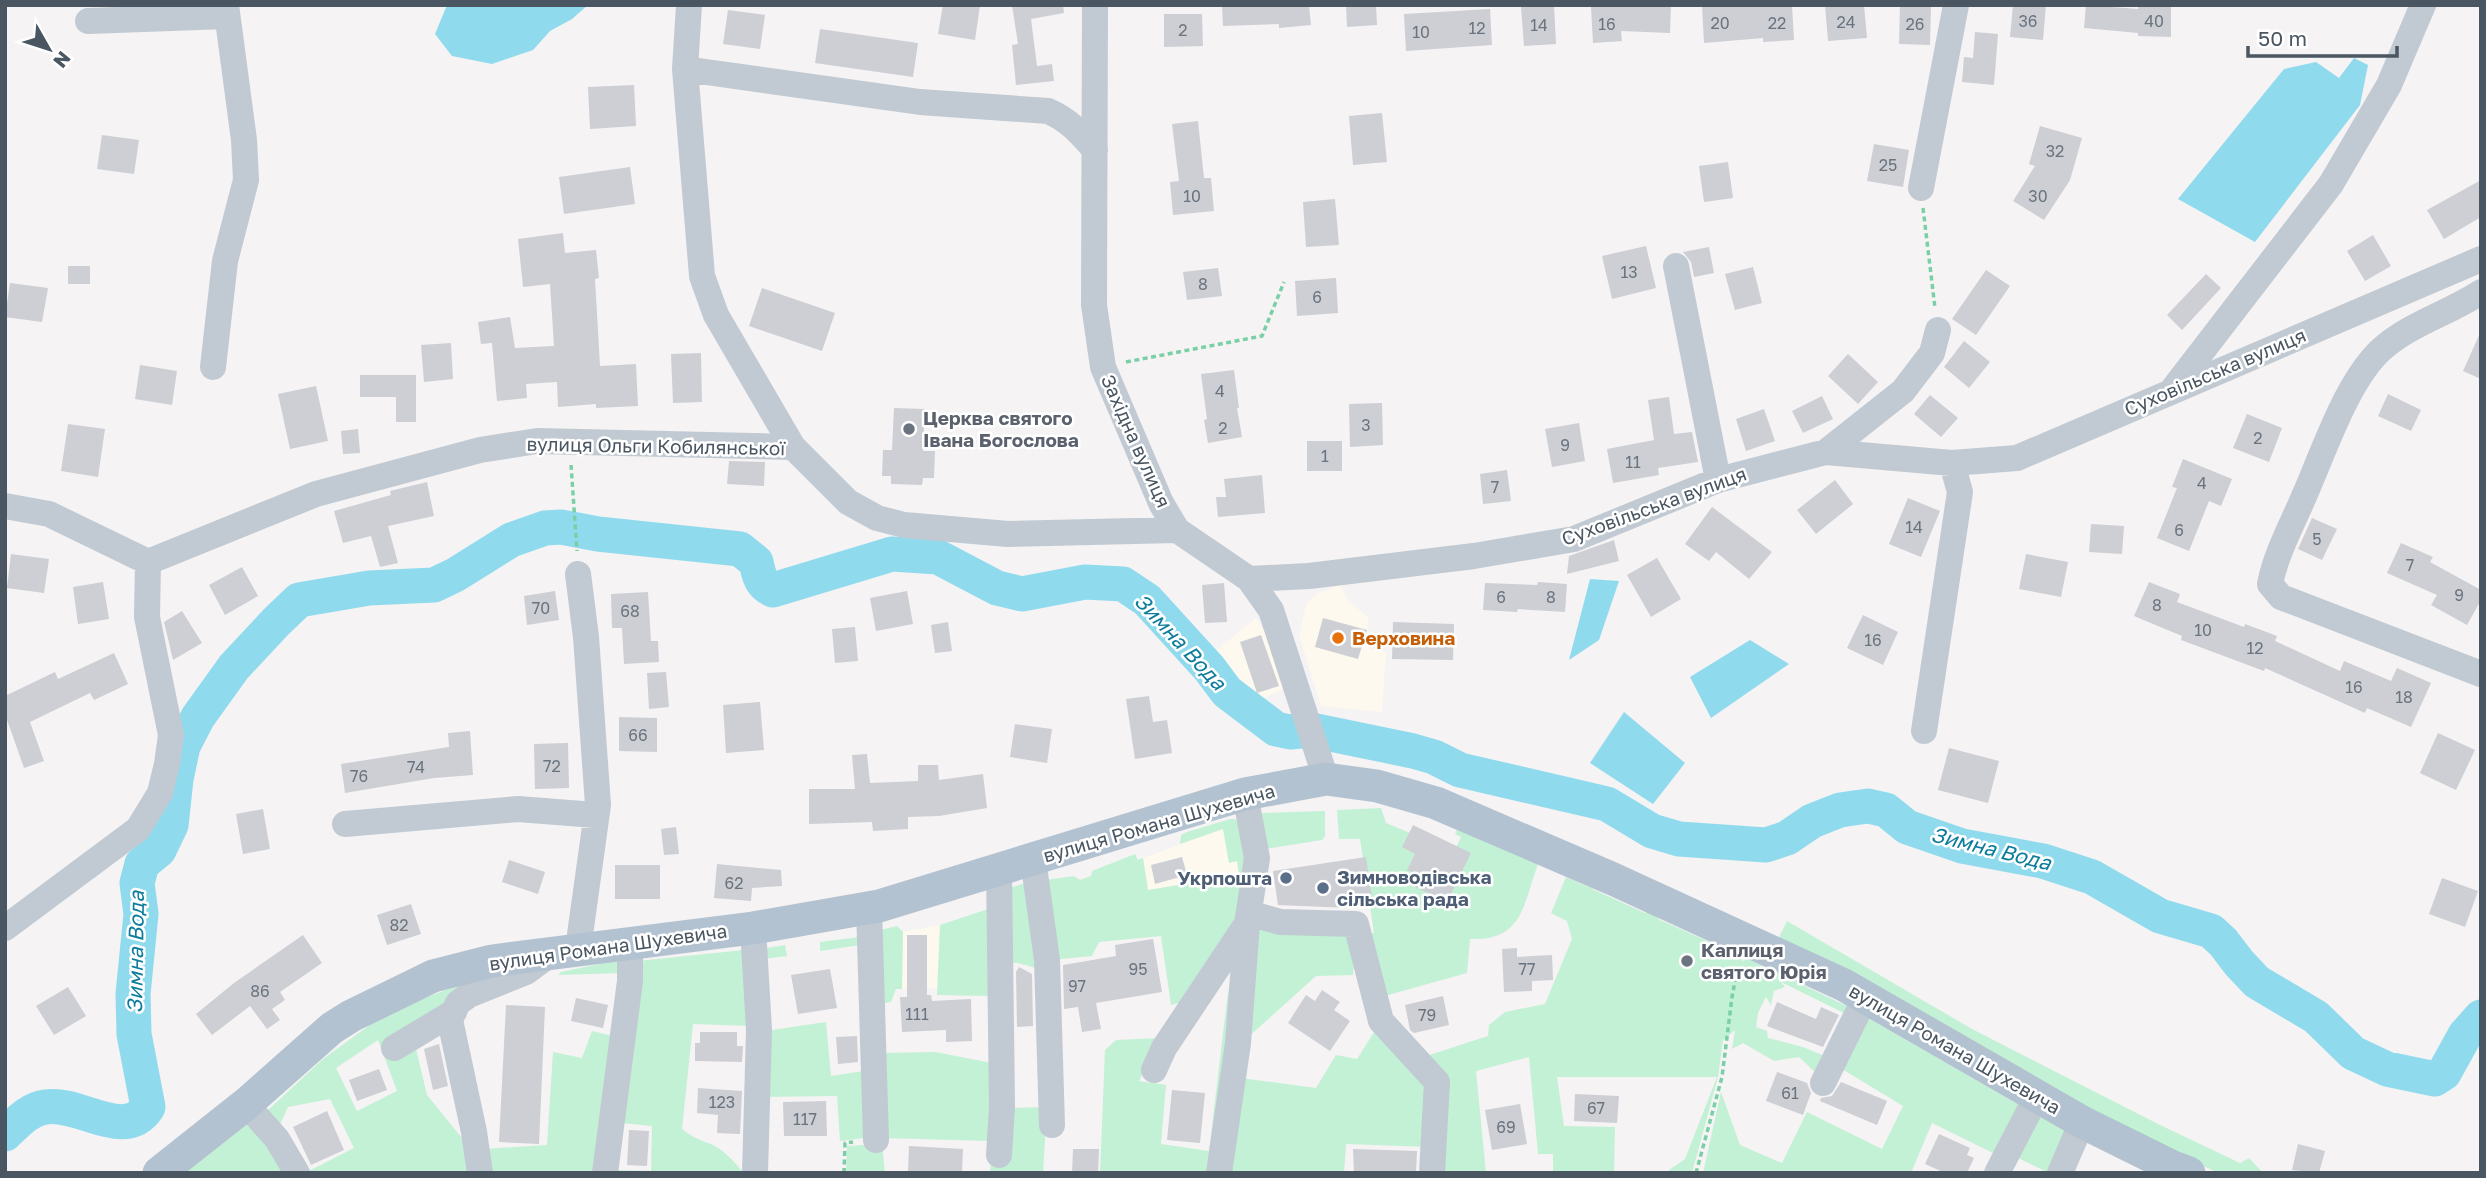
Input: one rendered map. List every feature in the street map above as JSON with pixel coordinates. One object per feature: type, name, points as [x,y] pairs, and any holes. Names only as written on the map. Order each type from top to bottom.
[{"type":"main road","name":"вулиця Романа Шухевича","points":[[159,1173],[246,1104],[332,1028],[433,976],[492,961],[753,928],[869,908],[1245,794],[1326,779],[1377,786],[1436,803],[1613,879],[1844,985],[2082,1122],[2172,1170]]},
{"type":"street","points":[[689,5],[685,69],[702,276],[716,316],[793,447]]},
{"type":"street","name":"Західна вулиця","points":[[1095,5],[1094,306],[1103,367],[1161,503],[1177,530],[1249,579],[1271,610],[1326,779]]},
{"type":"street","points":[[1921,188],[1956,5]]},
{"type":"street","points":[[2171,391],[2331,184],[2389,85],[2423,5]]},
{"type":"street","points":[[88,21],[226,10],[244,140],[246,180],[225,261],[213,366]]},
{"type":"street","points":[[685,69],[920,102],[1048,111],[1063,117],[1074,126],[1094,150]]},
{"type":"street","name":"Суховільська вулиця","points":[[1249,579],[1309,576],[1474,556],[1574,539],[1718,480],[1826,452],[1952,463],[2017,457],[2481,259]]},
{"type":"street","points":[[1676,265],[1718,480]]},
{"type":"street","points":[[2481,292],[2409,330],[2371,359],[2336,424],[2273,571],[2270,584],[2281,597],[2481,674]]},
{"type":"street","points":[[1826,452],[1903,391],[1932,353],[1938,330]]},
{"type":"street","name":"вулиця Ольги Кобилянської","points":[[148,562],[316,494],[480,450],[537,441],[793,447],[848,502],[877,518],[904,525],[1008,534],[1177,530]]},
{"type":"street","points":[[1924,731],[1960,492],[1952,463]]},
{"type":"street","points":[[5,506],[49,514],[148,562],[147,617],[171,734],[160,793],[138,829],[5,928]]},
{"type":"street","points":[[480,1173],[450,1020],[458,1003],[469,995],[526,972],[564,951],[598,805],[588,663],[578,574]]},
{"type":"street","points":[[1219,1173],[1238,1043],[1248,918],[1257,858],[1245,794]]},
{"type":"street","points":[[345,824],[519,809],[595,815]]},
{"type":"street","points":[[1033,859],[1047,961],[1052,1125]]},
{"type":"street","points":[[999,869],[1002,1108],[999,1155]]},
{"type":"street","points":[[869,908],[876,1140]]},
{"type":"street","points":[[1154,1070],[1164,1048],[1248,918]]},
{"type":"street","points":[[1248,918],[1280,922],[1356,924],[1381,1021],[1437,1082],[1432,1173]]},
{"type":"street","points":[[753,928],[759,1030],[755,1173]]},
{"type":"street","points":[[605,1173],[630,981],[630,943]]},
{"type":"street","points":[[1823,1083],[1865,998]]},
{"type":"street","points":[[394,1048],[454,1012]]},
{"type":"street","points":[[1997,1173],[2037,1096]]},
{"type":"street","points":[[246,1104],[277,1139],[297,1173]]},
{"type":"street","points":[[2060,1173],[2082,1122]]},
{"type":"path","points":[[1921,188],[1938,330]]},
{"type":"path","points":[[1103,367],[1262,336],[1283,282]]},
{"type":"path","points":[[569,442],[578,574]]},
{"type":"path","points":[[1696,1173],[1722,1077],[1731,997],[1740,956]]},
{"type":"path","points":[[844,1173],[845,1143],[876,1140]]},
{"type":"shaded area","points":[[1341,585],[1347,600],[1368,617],[1367,648],[1386,652],[1382,712],[1321,706],[1299,635],[1306,605],[1316,594]]},
{"type":"shaded area","points":[[1256,618],[1270,639],[1288,687],[1250,704],[1212,654]]},
{"type":"shaded area","points":[[1223,829],[1229,862],[1237,861],[1239,875],[1148,890],[1143,858]]},
{"type":"shaded area","points":[[940,925],[937,988],[902,989],[903,932]]},
{"type":"green space","points":[[1381,808],[1386,823],[1415,835],[1443,875],[1461,837],[1455,834],[1458,828],[1538,864],[1524,906],[1511,927],[1488,938],[1470,939],[1467,973],[1381,997],[1366,933],[1374,933],[1360,839],[1339,839],[1337,810]]},
{"type":"green space","points":[[1325,811],[1325,836],[1322,840],[1265,849],[1262,813]]},
{"type":"green space","points":[[1230,819],[1239,823],[1246,862],[1233,935],[1187,1001],[1171,1005],[1161,936],[1099,942],[1092,956],[1051,960],[1046,880],[1074,876],[1080,880],[1091,876],[1092,871],[1135,854],[1138,860],[1143,858],[1148,890],[1239,875],[1237,861],[1229,863],[1223,829],[1180,844],[1181,835],[1187,832]]},
{"type":"green space","points":[[1566,877],[1645,913],[1649,910],[1660,920],[1714,944],[1725,940],[1743,962],[1744,957],[1853,1009],[1852,1017],[1781,982],[1785,987],[1774,991],[1771,1005],[1766,997],[1758,1013],[1756,1027],[1767,1031],[1768,1038],[1803,1047],[1827,1057],[1820,1077],[1799,1057],[1774,1061],[1743,1043],[1732,1049],[1735,1030],[1723,1040],[1718,1077],[1692,1173],[1669,1173],[1669,1170],[1685,1159],[1717,1077],[1557,1077],[1564,1126],[1615,1127],[1614,1173],[1553,1173],[1553,1154],[1538,1154],[1529,1057],[1476,1071],[1486,1173],[1439,1173],[1423,1057],[1488,1036],[1489,1025],[1505,1012],[1545,1004],[1572,939],[1567,921],[1551,913]]},
{"type":"green space","points":[[1029,884],[1043,970],[1018,963],[1005,963],[1007,889]]},
{"type":"green space","points":[[994,907],[993,996],[937,995],[940,925]]},
{"type":"green space","points":[[1787,921],[1972,1029],[2240,1163],[2249,1158],[2263,1173],[2219,1173],[2128,1129],[1779,937]]},
{"type":"green space","points":[[1257,924],[1339,932],[1356,941],[1353,975],[1316,976],[1245,1040]]},
{"type":"green space","points":[[897,926],[903,932],[902,989],[896,989],[891,1002],[878,1004],[876,931]]},
{"type":"green space","points":[[859,937],[860,945],[820,951],[820,942]]},
{"type":"green space","points":[[785,945],[787,956],[762,959],[761,949]]},
{"type":"green space","points":[[744,950],[751,1026],[693,1024],[682,1129],[722,1150],[744,1173],[613,1173],[614,1170],[651,1171],[652,1126],[621,1123],[638,961]]},
{"type":"green space","points":[[614,961],[621,962],[624,973],[558,975],[561,972]]},
{"type":"green space","points":[[1235,977],[1212,1173],[1100,1173],[1105,1050],[1116,1040],[1160,1038],[1139,1081],[1166,1085],[1161,1144],[1209,1151],[1227,1000],[1230,982]]},
{"type":"green space","points":[[482,980],[416,1049],[427,1095],[466,1143],[472,1173],[305,1173],[354,1148],[330,1099],[288,1107],[277,1131],[266,1112],[323,1059],[389,1011]],"holes":[[[378,1040],[397,1091],[357,1111],[336,1068]]]},
{"type":"green space","points":[[1865,1016],[2019,1105],[1997,1155],[1932,1123],[1911,1173],[1703,1173],[1721,1092],[1740,1145],[1782,1163],[1807,1112],[1882,1149],[1903,1106],[1842,1069]]},
{"type":"green space","points":[[826,1022],[831,1076],[870,1070],[872,1137],[840,1141],[837,1096],[763,1097],[765,1031]]},
{"type":"green space","points":[[1376,1029],[1432,1083],[1429,1147],[1346,1144],[1344,1173],[1228,1173],[1241,1078],[1316,1088],[1336,1055],[1357,1059]]},
{"type":"green space","points":[[592,1031],[617,1037],[598,1173],[488,1173],[483,1149],[547,1145],[553,1052],[582,1058]]},
{"type":"green space","points":[[935,1052],[992,1063],[992,1141],[881,1138],[880,1053]]},
{"type":"green space","points":[[1047,1107],[1043,1173],[990,1173],[991,1159],[1008,1108]]},
{"type":"green space","points":[[2039,1115],[2064,1130],[2066,1134],[2049,1173],[2010,1154]]},
{"type":"green space","points":[[251,1121],[289,1173],[185,1173]]},
{"type":"green space","points":[[882,1144],[885,1173],[846,1173],[847,1146]]},
{"type":"water","points":[[447,5],[588,5],[572,19],[550,31],[533,50],[492,64],[452,56],[435,34]]},
{"type":"water","points":[[2354,58],[2368,65],[2360,105],[2255,242],[2178,199],[2284,69],[2316,62],[2339,78]]},
{"type":"water","points":[[1590,579],[1619,581],[1599,640],[1569,660]]},
{"type":"water","points":[[1750,640],[1789,664],[1711,718],[1690,677]]},
{"type":"water","points":[[1624,712],[1685,763],[1653,804],[1590,763]]},
{"type":"building","points":[[943,5],[980,5],[975,40],[938,34]]},
{"type":"building","points":[[1012,5],[1063,5],[1064,13],[1031,19],[1037,66],[1052,64],[1054,81],[1016,85],[1012,45],[1018,44]]},
{"type":"building","points":[[1222,5],[1309,5],[1311,25],[1279,28],[1279,24],[1223,26]]},
{"type":"building","points":[[1346,5],[1376,5],[1377,25],[1347,27]]},
{"type":"building","points":[[1554,5],[1556,44],[1524,46],[1521,7]]},
{"type":"building","points":[[1671,5],[1670,33],[1621,31],[1622,41],[1593,43],[1591,7]]},
{"type":"building","points":[[1702,5],[1792,5],[1794,40],[1763,42],[1763,38],[1704,43]]},
{"type":"building","points":[[1825,5],[1864,5],[1867,38],[1828,41]]},
{"type":"building","points":[[1900,5],[1931,5],[1930,45],[1899,44]]},
{"type":"building","points":[[2013,5],[2046,5],[2043,40],[2010,37]]},
{"type":"building","points":[[2086,5],[2138,9],[2138,5],[2171,5],[2171,37],[2138,36],[2138,33],[2084,28]]},
{"type":"building","points":[[1490,9],[1492,45],[1406,51],[1404,14]]},
{"type":"building","points":[[728,10],[765,15],[760,49],[723,44]]},
{"type":"building","points":[[1164,14],[1202,14],[1203,46],[1164,47]]},
{"type":"building","points":[[820,29],[918,43],[913,77],[815,63]]},
{"type":"building","points":[[1975,32],[1998,34],[1994,85],[1962,82],[1964,57],[1973,58]]},
{"type":"building","points":[[634,85],[636,126],[590,129],[588,87]]},
{"type":"building","points":[[1382,113],[1387,162],[1353,165],[1349,116]]},
{"type":"building","points":[[1198,121],[1204,178],[1211,178],[1214,211],[1173,215],[1170,182],[1179,181],[1172,124]]},
{"type":"building","points":[[2040,126],[2082,138],[2070,180],[2044,220],[2013,201],[2035,166],[2029,164]]},
{"type":"building","points":[[102,135],[139,140],[134,174],[97,169]]},
{"type":"building","points":[[1874,144],[1909,150],[1903,187],[1867,181]]},
{"type":"building","points":[[1728,162],[1733,198],[1704,202],[1699,166]]},
{"type":"building","points":[[630,167],[635,204],[564,214],[559,177]]},
{"type":"building","points":[[2481,180],[2481,217],[2444,239],[2427,210]]},
{"type":"building","points":[[1335,199],[1339,245],[1306,247],[1303,202]]},
{"type":"building","points":[[563,233],[565,253],[596,250],[600,366],[636,364],[638,406],[596,408],[596,404],[558,407],[557,382],[526,384],[527,398],[497,401],[492,343],[481,344],[478,322],[510,317],[515,348],[554,346],[550,284],[523,287],[518,239]]},
{"type":"building","points":[[2373,235],[2391,266],[2365,281],[2347,251]]},
{"type":"building","points":[[1646,246],[1656,288],[1612,299],[1602,256]]},
{"type":"building","points":[[1709,247],[1714,273],[1694,277],[1691,262],[1683,252]]},
{"type":"building","points":[[68,266],[90,266],[90,284],[68,284]]},
{"type":"building","points":[[1753,267],[1762,303],[1735,310],[1725,274]]},
{"type":"building","points":[[1218,268],[1222,296],[1187,300],[1183,272]]},
{"type":"building","points":[[1986,270],[2010,286],[1976,335],[1952,319]]},
{"type":"building","points":[[2206,274],[2221,288],[2182,330],[2167,315]]},
{"type":"building","points":[[1336,278],[1338,313],[1297,316],[1295,281]]},
{"type":"building","points":[[10,283],[48,288],[42,322],[5,317]]},
{"type":"building","points":[[762,288],[835,313],[822,351],[749,326]]},
{"type":"building","points":[[2481,331],[2481,379],[2463,371]]},
{"type":"building","points":[[1964,341],[1990,362],[1969,388],[1944,367]]},
{"type":"building","points":[[451,343],[453,379],[424,382],[421,345]]},
{"type":"building","points":[[701,353],[702,402],[673,403],[671,354]]},
{"type":"building","points":[[1848,354],[1878,382],[1858,404],[1828,376]]},
{"type":"building","points":[[140,365],[177,371],[172,405],[135,399]]},
{"type":"building","points":[[1234,370],[1242,437],[1208,443],[1201,374]]},
{"type":"building","points":[[360,375],[416,375],[416,422],[396,422],[396,397],[360,397]]},
{"type":"building","points":[[316,386],[328,441],[290,449],[278,394]]},
{"type":"building","points":[[2388,394],[2421,410],[2411,431],[2378,416]]},
{"type":"building","points":[[1930,395],[1958,418],[1941,437],[1914,414]]},
{"type":"building","points":[[1822,396],[1833,419],[1803,433],[1792,411]]},
{"type":"building","points":[[1669,397],[1674,434],[1692,432],[1698,462],[1658,468],[1659,475],[1613,483],[1607,449],[1654,440],[1648,400]]},
{"type":"building","points":[[1382,403],[1383,445],[1350,447],[1349,404]]},
{"type":"building","name":"Церква святого Івана Богослова","points":[[894,408],[925,409],[923,451],[935,451],[934,478],[923,478],[922,485],[891,484],[891,476],[882,476],[883,450],[892,450]]},
{"type":"building","points":[[1764,409],[1775,441],[1746,451],[1736,419]]},
{"type":"building","points":[[2247,414],[2282,428],[2269,462],[2233,448]]},
{"type":"building","points":[[1579,423],[1585,461],[1552,467],[1545,429]]},
{"type":"building","points":[[68,424],[105,429],[98,477],[61,471]]},
{"type":"building","points":[[358,429],[360,453],[343,454],[341,431]]},
{"type":"building","points":[[1307,441],[1342,441],[1342,471],[1307,471]]},
{"type":"building","points":[[2183,459],[2232,479],[2221,506],[2209,501],[2189,551],[2157,538],[2177,488],[2172,487]]},
{"type":"building","points":[[729,461],[765,462],[764,486],[727,484]]},
{"type":"building","points":[[1507,470],[1511,501],[1483,504],[1480,474]]},
{"type":"building","points":[[1262,475],[1265,513],[1218,517],[1216,497],[1226,497],[1224,479]]},
{"type":"building","points":[[1835,480],[1853,504],[1816,534],[1797,510]]},
{"type":"building","points":[[427,482],[434,516],[388,526],[398,563],[380,567],[371,536],[343,543],[334,511],[391,495],[390,491]]},
{"type":"building","points":[[1908,498],[1940,511],[1921,557],[1889,544]]},
{"type":"building","points":[[1712,507],[1772,552],[1749,579],[1716,552],[1709,561],[1685,544]]},
{"type":"building","points":[[2312,518],[2337,529],[2322,560],[2298,549]]},
{"type":"building","points":[[2091,524],[2124,526],[2122,554],[2089,552]]},
{"type":"building","points":[[1614,540],[1619,561],[1567,574],[1569,556]]},
{"type":"building","points":[[2401,543],[2433,557],[2430,562],[2481,590],[2481,600],[2467,625],[2431,605],[2437,595],[2387,573]]},
{"type":"building","points":[[11,554],[49,559],[44,593],[7,588]]},
{"type":"building","points":[[2026,554],[2068,562],[2061,597],[2019,589]]},
{"type":"building","points":[[1657,558],[1681,599],[1651,617],[1627,575]]},
{"type":"building","points":[[242,567],[258,596],[225,615],[209,585]]},
{"type":"building","points":[[103,582],[109,619],[78,624],[73,587]]},
{"type":"building","points":[[1538,582],[1567,584],[1565,612],[1483,610],[1485,583],[1537,585]]},
{"type":"building","points":[[2149,582],[2180,594],[2177,602],[2244,627],[2245,624],[2277,636],[2275,641],[2340,671],[2344,661],[2391,681],[2397,668],[2431,683],[2411,727],[2367,708],[2365,713],[2265,668],[2264,671],[2181,640],[2182,636],[2134,616]]},
{"type":"building","points":[[1224,583],[1227,622],[1205,623],[1202,585]]},
{"type":"building","points":[[555,591],[559,620],[527,625],[524,596]]},
{"type":"building","points":[[907,591],[913,624],[876,631],[870,598]]},
{"type":"building","points":[[648,592],[651,641],[658,641],[659,662],[624,664],[622,628],[612,628],[611,594]]},
{"type":"building","points":[[182,611],[202,643],[173,660],[164,622]]},
{"type":"building","points":[[1863,615],[1898,632],[1883,665],[1847,648]]},
{"type":"building","points":[[1323,618],[1367,630],[1358,659],[1315,647]]},
{"type":"building","points":[[948,622],[952,651],[935,653],[931,625]]},
{"type":"building","points":[[1393,622],[1454,624],[1453,660],[1392,659]]},
{"type":"building","points":[[855,627],[858,661],[835,663],[832,629]]},
{"type":"building","points":[[1261,635],[1279,686],[1257,693],[1240,642]]},
{"type":"building","points":[[114,653],[128,684],[94,700],[90,693],[30,722],[44,761],[24,768],[5,714],[5,696],[55,672],[58,679]]},
{"type":"building","points":[[666,672],[669,707],[649,709],[647,673]]},
{"type":"building","points":[[1149,696],[1153,722],[1167,720],[1172,753],[1135,759],[1126,699]]},
{"type":"building","points":[[760,702],[764,750],[726,753],[723,705]]},
{"type":"building","points":[[619,717],[657,718],[657,752],[619,751]]},
{"type":"building","points":[[1015,724],[1052,729],[1047,763],[1010,757]]},
{"type":"building","points":[[470,731],[473,775],[434,778],[345,793],[341,764],[449,747],[448,733]]},
{"type":"building","points":[[2438,733],[2475,750],[2456,790],[2420,773]]},
{"type":"building","points":[[568,743],[569,788],[535,789],[534,744]]},
{"type":"building","points":[[1949,748],[1999,761],[1988,803],[1938,790]]},
{"type":"building","points":[[867,754],[870,783],[918,781],[918,765],[938,765],[939,780],[983,774],[987,808],[939,816],[908,817],[908,829],[873,831],[872,822],[809,824],[809,789],[855,789],[852,755]]},
{"type":"building","points":[[263,809],[270,849],[243,854],[236,814]]},
{"type":"building","points":[[1413,825],[1471,853],[1447,902],[1409,884],[1414,873],[1407,870],[1415,854],[1402,847]]},
{"type":"building","points":[[676,827],[679,854],[664,855],[661,829]]},
{"type":"building","points":[[1182,857],[1187,875],[1155,884],[1151,865]]},
{"type":"building","name":"Зимноводівська сільська рада","points":[[1366,857],[1373,905],[1350,908],[1278,905],[1273,871]]},
{"type":"building","points":[[509,860],[545,872],[538,894],[502,882]]},
{"type":"building","points":[[717,864],[781,870],[782,886],[752,888],[751,901],[714,898]]},
{"type":"building","points":[[615,865],[660,865],[660,899],[615,899]]},
{"type":"building","points":[[2442,878],[2478,891],[2465,927],[2429,914]]},
{"type":"building","points":[[411,904],[421,934],[387,945],[377,915]]},
{"type":"building","points":[[303,935],[322,963],[280,992],[285,1000],[272,1009],[280,1020],[267,1029],[250,1006],[212,1035],[196,1014],[234,983]]},
{"type":"building","points":[[907,935],[927,935],[927,995],[931,995],[932,1001],[971,999],[972,1041],[946,1042],[946,1030],[902,1032],[900,997],[907,997]]},
{"type":"building","points":[[1153,939],[1162,992],[1096,1003],[1101,1029],[1082,1032],[1078,1007],[1064,1009],[1063,965],[1116,956],[1115,945]]},
{"type":"building","points":[[1517,948],[1517,957],[1552,955],[1553,980],[1532,981],[1532,991],[1504,992],[1502,949]]},
{"type":"building","points":[[1019,967],[1032,974],[1033,1026],[1017,1027],[1016,972]]},
{"type":"building","points":[[830,969],[837,1008],[798,1014],[791,975]]},
{"type":"building","points":[[68,987],[86,1016],[54,1035],[36,1006]]},
{"type":"building","points":[[1322,990],[1340,1002],[1334,1010],[1350,1021],[1330,1051],[1288,1023],[1306,995],[1315,1001]]},
{"type":"building","points":[[1443,996],[1449,1025],[1414,1033],[1410,1030],[1405,1005]]},
{"type":"building","points":[[576,998],[608,1005],[603,1028],[571,1021]]},
{"type":"building","points":[[1777,1002],[1816,1019],[1821,1007],[1839,1015],[1823,1047],[1767,1026]]},
{"type":"building","points":[[506,1005],[545,1007],[539,1144],[499,1142]]},
{"type":"building","points":[[700,1032],[737,1032],[737,1046],[743,1046],[742,1062],[695,1061],[695,1043],[700,1043]]},
{"type":"building","points":[[857,1036],[858,1062],[838,1064],[836,1037]]},
{"type":"building","points":[[439,1044],[448,1086],[433,1090],[424,1049]]},
{"type":"building","points":[[379,1069],[387,1090],[357,1101],[349,1080]]},
{"type":"building","points":[[1777,1072],[1807,1083],[1811,1093],[1803,1115],[1766,1101]]},
{"type":"building","points":[[1841,1082],[1887,1101],[1877,1125],[1820,1101],[1821,1098],[1832,1096]]},
{"type":"building","points":[[698,1088],[742,1091],[740,1134],[717,1133],[718,1115],[697,1113]]},
{"type":"building","points":[[1172,1090],[1205,1093],[1200,1143],[1167,1140]]},
{"type":"building","points":[[1575,1094],[1619,1096],[1617,1123],[1574,1121]]},
{"type":"building","points":[[826,1101],[827,1136],[784,1136],[783,1102]]},
{"type":"building","points":[[1520,1104],[1527,1144],[1492,1150],[1485,1110]]},
{"type":"building","points":[[327,1111],[344,1150],[311,1165],[293,1127]]},
{"type":"building","points":[[629,1130],[649,1131],[647,1166],[627,1165]]},
{"type":"building","points":[[1939,1134],[1970,1148],[1967,1155],[1974,1158],[1967,1173],[1945,1173],[1925,1164]]},
{"type":"building","points":[[2298,1144],[2325,1151],[2319,1173],[2292,1170]]},
{"type":"building","points":[[909,1146],[963,1149],[962,1173],[908,1173]]},
{"type":"building","points":[[1073,1149],[1099,1149],[1098,1173],[1072,1173]]},
{"type":"building","points":[[1353,1149],[1417,1151],[1416,1173],[1354,1173]]},
{"type":"waterway","name":"Зимна Вода","points":[[5,1134],[40,1108],[59,1107],[114,1121],[127,1121],[138,1117],[148,1107],[134,1034],[133,994],[141,914],[137,883],[142,864],[159,850],[171,825],[183,746],[198,717],[234,667],[299,600],[369,588],[434,585],[511,540],[545,528],[561,527],[598,534],[740,549],[756,562],[763,582],[773,590],[892,554],[938,557],[997,588],[1022,594],[1085,582],[1123,584],[1147,600],[1209,668],[1227,692],[1276,729],[1290,732],[1311,730],[1413,751],[1434,757],[1460,770],[1607,804],[1652,831],[1679,839],[1766,845],[1787,838],[1812,821],[1840,810],[1868,806],[1886,810],[1907,827],[1962,846],[2043,861],[2092,877],[2160,916],[2211,931],[2257,982],[2316,1017],[2353,1053],[2387,1069],[2435,1079],[2444,1073],[2465,1035],[2481,1017]]},
{"type":"place","name":"Церква святого Івана Богослова","points":[[909,429]]},
{"type":"place","name":"Верховина","points":[[1338,638]]},
{"type":"place","name":"Укрпошта","points":[[1286,878]]},
{"type":"place","name":"Зимноводівська сільська рада","points":[[1323,888]]},
{"type":"place","name":"Каплиця святого Юрія","points":[[1687,961]]}]
